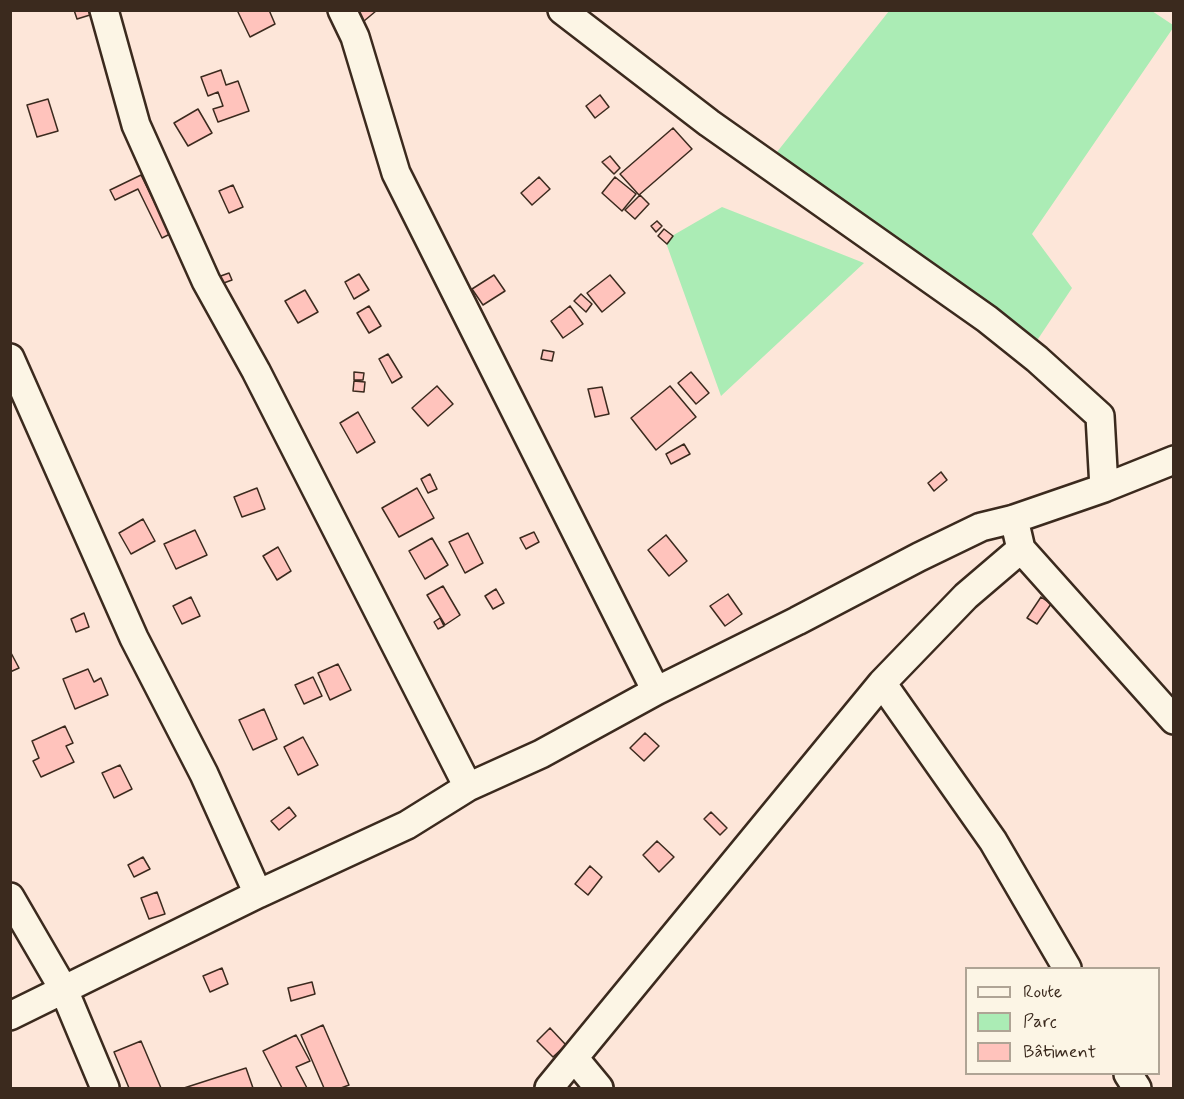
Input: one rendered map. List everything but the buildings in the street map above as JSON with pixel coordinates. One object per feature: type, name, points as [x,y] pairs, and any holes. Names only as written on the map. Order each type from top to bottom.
[{"type":"street","points":[[104,10],[136,125],[206,281],[256,371],[468,787]]},
{"type":"street","points":[[342,10],[356,37],[396,173],[656,691]]},
{"type":"street","points":[[562,10],[709,123],[987,319],[1037,359],[1100,416],[1104,488]]},
{"type":"street","points":[[10,358],[134,638],[204,774],[258,894]]},
{"type":"street","points":[[10,1016],[258,894],[407,825],[468,787],[542,754],[656,691],[981,527],[1014,519],[1104,488],[1173,460]]},
{"type":"street","points":[[1014,519],[1021,549],[1173,720]]},
{"type":"street","points":[[549,1089],[882,683],[966,596],[1021,549]]},
{"type":"street","points":[[882,683],[993,842],[1066,967]]},
{"type":"street","points":[[10,897],[64,990],[105,1089]]},
{"type":"street","points":[[575,1059],[599,1089]]},
{"type":"street","points":[[1129,1075],[1137,1089]]},
{"type":"green space","points":[[889,11],[1152,11],[1173,25],[1032,234],[1072,288],[1034,345],[773,157]]},
{"type":"green space","points":[[722,207],[864,263],[721,396],[665,240]]}]
